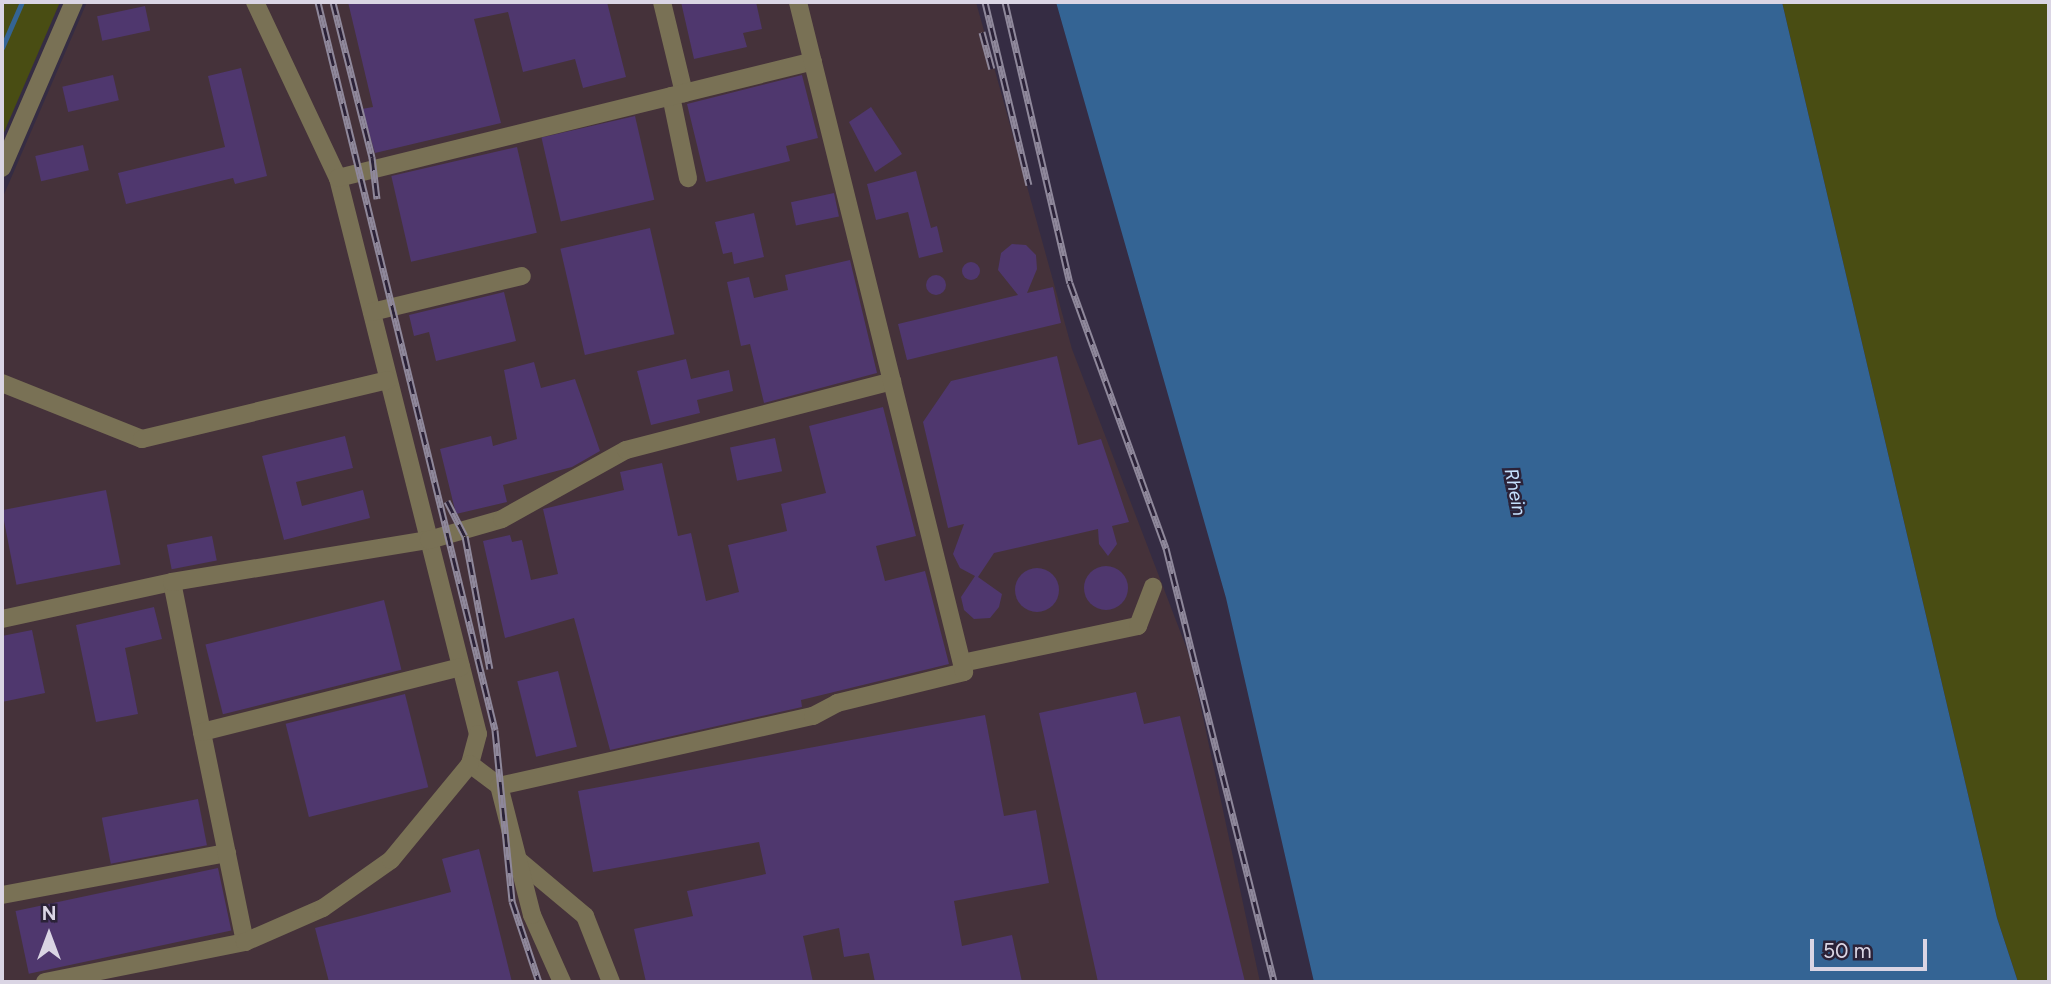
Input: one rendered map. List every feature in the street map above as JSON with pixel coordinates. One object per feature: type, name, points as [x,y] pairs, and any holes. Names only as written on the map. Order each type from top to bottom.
[{"type":"street","points":[[2,167],[74,2]]},
{"type":"street","points":[[45,982],[245,942],[323,908],[371,876],[436,812],[470,764],[478,734],[338,178],[255,2]]},
{"type":"street","points":[[662,2],[678,94],[688,178]]},
{"type":"street","points":[[499,786],[813,716],[837,703],[964,672],[798,2]]},
{"type":"street","points":[[338,178],[813,61]]},
{"type":"street","points":[[372,312],[522,276]]},
{"type":"street","points":[[2,383],[142,439],[388,380]]},
{"type":"street","points":[[2,619],[172,582],[429,540],[502,519],[626,450],[892,381]]},
{"type":"street","points":[[172,582],[245,942]]},
{"type":"street","points":[[962,663],[1138,626],[1153,587]]},
{"type":"street","points":[[202,732],[461,667]]},
{"type":"street","points":[[470,764],[499,786],[532,915],[562,982]]},
{"type":"street","points":[[2,895],[227,853]]},
{"type":"street","points":[[517,859],[585,916],[611,982]]},
{"type":"shaded area","points":[[87,2],[976,2],[1072,349],[1190,657],[1260,982],[2,982],[2,199]]},
{"type":"green space","points":[[2,2],[60,2],[2,137]]},
{"type":"green space","points":[[1782,2],[2049,2],[2049,982],[2018,982],[1997,918]]},
{"type":"water","name":"Rhein","points":[[1056,2],[1782,2],[1997,918],[2018,982],[1314,982],[1226,598]]},
{"type":"building","points":[[348,2],[607,2],[626,77],[583,88],[575,59],[523,72],[508,12],[474,19],[501,123],[375,153],[362,109],[373,107]]},
{"type":"building","points":[[681,2],[756,2],[762,29],[743,33],[747,47],[694,59]]},
{"type":"building","points":[[145,6],[150,30],[102,41],[97,16]]},
{"type":"building","points":[[241,68],[267,176],[235,184],[233,178],[126,204],[118,173],[225,147],[208,76]]},
{"type":"building","points":[[113,75],[119,100],[68,112],[62,87]]},
{"type":"building","points":[[802,75],[818,138],[786,146],[790,161],[706,182],[687,104]]},
{"type":"building","points":[[871,107],[902,154],[875,172],[849,122]]},
{"type":"building","points":[[635,116],[654,200],[561,221],[541,138]]},
{"type":"building","points":[[83,145],[89,170],[41,181],[35,156]]},
{"type":"building","points":[[517,147],[537,233],[411,262],[391,176]]},
{"type":"building","points":[[916,171],[931,228],[937,226],[943,252],[919,258],[908,212],[876,220],[867,184]]},
{"type":"building","points":[[834,193],[839,216],[796,226],[791,202]]},
{"type":"building","points":[[754,213],[764,257],[734,264],[732,252],[723,254],[715,222]]},
{"type":"building","points":[[650,228],[675,334],[585,355],[560,249]]},
{"type":"building","points":[[1012,244],[1026,245],[1036,255],[1037,269],[1027,293],[1053,287],[1061,323],[907,360],[898,324],[1018,295],[998,270],[1001,253]]},
{"type":"building","points":[[850,260],[877,373],[764,403],[750,344],[741,346],[727,282],[749,277],[754,298],[788,290],[785,275]]},
{"type":"building","points":[[967,262],[975,262],[980,271],[978,278],[967,280],[962,275],[962,267]]},
{"type":"building","points":[[936,275],[943,278],[946,285],[943,292],[936,295],[929,292],[926,285],[929,278]]},
{"type":"building","points":[[504,292],[516,341],[436,361],[429,332],[414,336],[409,315]]},
{"type":"building","points":[[1057,356],[1078,445],[1101,439],[1129,522],[1112,526],[1117,544],[1108,556],[1099,544],[1098,529],[994,553],[978,577],[1002,594],[999,607],[990,618],[974,619],[964,610],[961,597],[975,576],[960,568],[953,554],[964,524],[948,528],[923,422],[951,381]]},
{"type":"building","points":[[686,359],[691,379],[729,370],[733,391],[697,400],[700,413],[651,425],[637,371]]},
{"type":"building","points":[[534,362],[541,388],[575,379],[600,451],[572,467],[503,485],[507,502],[456,514],[440,449],[491,436],[493,446],[517,439],[504,370]]},
{"type":"building","points":[[883,407],[916,536],[876,546],[885,581],[925,571],[949,664],[801,700],[802,707],[610,750],[574,618],[505,638],[483,541],[510,535],[512,542],[522,540],[531,580],[558,574],[543,509],[624,490],[620,472],[662,463],[678,536],[691,533],[706,601],[739,592],[728,545],[787,531],[781,504],[826,493],[809,426]]},
{"type":"building","points":[[345,436],[353,468],[296,482],[302,506],[363,490],[370,518],[284,540],[262,456]]},
{"type":"building","points":[[775,438],[782,471],[737,481],[730,448]]},
{"type":"building","points":[[106,490],[121,565],[16,585],[2,510]]},
{"type":"building","points":[[212,536],[217,561],[172,569],[167,545]]},
{"type":"building","points":[[1106,566],[1115,567],[1122,572],[1127,579],[1127,597],[1122,604],[1115,609],[1106,610],[1097,609],[1090,604],[1085,597],[1084,588],[1085,579],[1090,572],[1097,567]]},
{"type":"building","points":[[1037,568],[1053,574],[1059,590],[1053,606],[1037,612],[1021,606],[1015,590],[1021,574]]},
{"type":"building","points":[[384,600],[401,670],[223,714],[205,645]]},
{"type":"building","points":[[154,607],[162,639],[125,648],[138,714],[96,722],[76,625]]},
{"type":"building","points":[[32,630],[45,693],[2,702],[2,636]]},
{"type":"building","points":[[558,671],[577,747],[536,757],[517,681]]},
{"type":"building","points":[[1136,692],[1144,724],[1180,716],[1245,982],[1098,982],[1039,713]]},
{"type":"building","points":[[405,694],[428,787],[309,817],[286,724]]},
{"type":"building","points":[[985,715],[1004,816],[1036,810],[1049,883],[954,901],[962,946],[1012,935],[1022,982],[875,982],[869,953],[844,957],[839,928],[803,936],[813,982],[646,982],[634,929],[693,916],[687,891],[766,874],[759,842],[593,872],[578,791]]},
{"type":"building","points":[[198,799],[207,845],[111,864],[102,818]]},
{"type":"building","points":[[479,849],[512,982],[329,982],[315,928],[451,892],[442,859]]},
{"type":"building","points":[[218,868],[231,931],[29,974],[16,911]]},
{"type":"waterway","points":[[2,48],[22,2]]},
{"type":"railway","points":[[318,2],[495,730],[512,901],[539,982]]},
{"type":"railway","points":[[333,2],[372,157],[377,199]]},
{"type":"railway","points":[[985,2],[1029,185]]},
{"type":"railway","points":[[1005,2],[1070,283],[1166,548],[1274,982]]},
{"type":"railway","points":[[982,32],[992,69]]},
{"type":"railway","points":[[447,501],[465,536],[490,669]]}]
